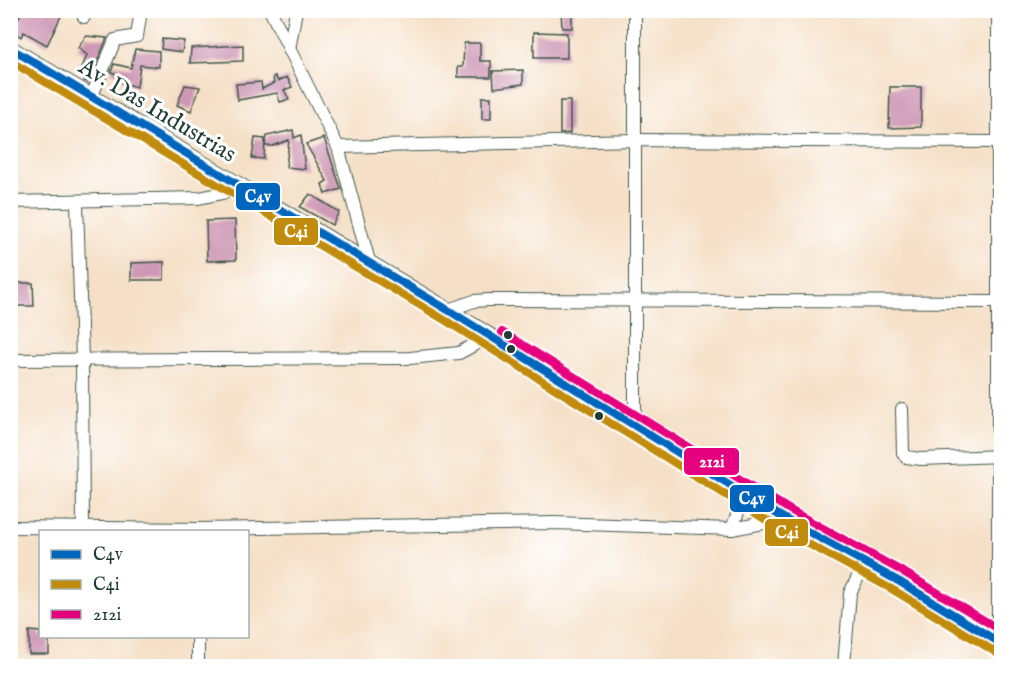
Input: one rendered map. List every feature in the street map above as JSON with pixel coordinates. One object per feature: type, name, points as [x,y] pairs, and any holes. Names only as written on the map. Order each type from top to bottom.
[{"type":"main road","name":"Av. Das Industrias","points":[[10,48],[241,189],[448,310],[635,426]]},
{"type":"main road","points":[[635,426],[745,492],[785,519],[865,563],[1000,643]]},
{"type":"street","points":[[270,10],[338,147],[370,265]]},
{"type":"street","points":[[289,50],[296,10]]},
{"type":"street","points":[[634,10],[635,426]]},
{"type":"street","points":[[998,10],[1000,643]]},
{"type":"street","points":[[91,98],[115,40],[137,36],[140,17]]},
{"type":"street","points":[[338,147],[635,140],[999,142]]},
{"type":"street","points":[[10,202],[199,198],[241,189]]},
{"type":"street","points":[[77,202],[82,360],[83,528]]},
{"type":"street","points":[[448,310],[474,301],[489,300],[998,302]]},
{"type":"street","points":[[10,360],[410,358],[459,353],[493,339]]},
{"type":"street","points":[[902,409],[903,453],[906,457],[921,459],[1000,456]]},
{"type":"street","points":[[732,529],[745,492]]},
{"type":"street","points":[[10,527],[200,530],[554,523],[732,529],[785,519]]},
{"type":"street","points":[[844,666],[850,593],[865,563]]},
{"type":"street","points":[[198,638],[198,666]]},
{"type":"building","points":[[23,10],[64,10],[47,45],[24,32],[21,37],[11,30]]},
{"type":"building","points":[[561,10],[572,10],[572,28],[562,28]]},
{"type":"building","points":[[534,32],[567,33],[567,58],[534,58]]},
{"type":"building","points":[[86,36],[107,38],[89,82],[84,81],[89,69],[82,68],[87,55],[78,48]]},
{"type":"building","points":[[162,39],[184,41],[182,52],[161,49]]},
{"type":"building","points":[[464,43],[480,43],[480,61],[491,61],[491,77],[458,77],[458,67],[463,67]]},
{"type":"building","points":[[243,45],[243,61],[190,63],[191,48]]},
{"type":"building","points":[[135,49],[159,51],[159,67],[140,65],[137,87],[122,83],[125,77],[111,72],[114,64],[131,68]]},
{"type":"building","points":[[523,70],[523,84],[494,88],[493,71]]},
{"type":"building","points":[[275,76],[278,81],[287,77],[292,87],[284,90],[289,99],[280,102],[277,93],[238,100],[236,84],[261,82],[262,89],[274,83],[273,77]]},
{"type":"building","points":[[185,85],[200,87],[191,111],[177,105]]},
{"type":"building","points":[[890,87],[921,87],[921,127],[889,128]]},
{"type":"building","points":[[482,97],[491,97],[491,119],[482,119]]},
{"type":"building","points":[[560,101],[570,101],[570,133],[560,134]]},
{"type":"building","points":[[293,130],[294,138],[301,135],[305,169],[286,167],[289,140],[273,146],[265,146],[267,136]]},
{"type":"building","points":[[255,138],[265,139],[264,159],[252,158]]},
{"type":"building","points":[[324,138],[341,189],[325,194],[322,184],[327,181],[306,144]]},
{"type":"building","points":[[310,194],[339,212],[332,225],[300,207]]},
{"type":"building","points":[[235,220],[236,260],[207,261],[206,221]]},
{"type":"building","points":[[164,262],[164,280],[131,280],[131,263]]},
{"type":"building","points":[[10,283],[33,283],[34,306],[10,306]]},
{"type":"building","points":[[29,631],[39,632],[39,638],[49,638],[49,654],[29,654]]},
{"type":"transit line","name":"C4v","points":[[10,48],[448,310],[785,519],[900,582],[1002,644]]},
{"type":"transit line","name":"C4i","points":[[10,61],[443,319],[779,528],[895,591],[997,653]]},
{"type":"transit line","name":"212i","points":[[502,332],[790,510],[905,573],[1002,631]]}]
